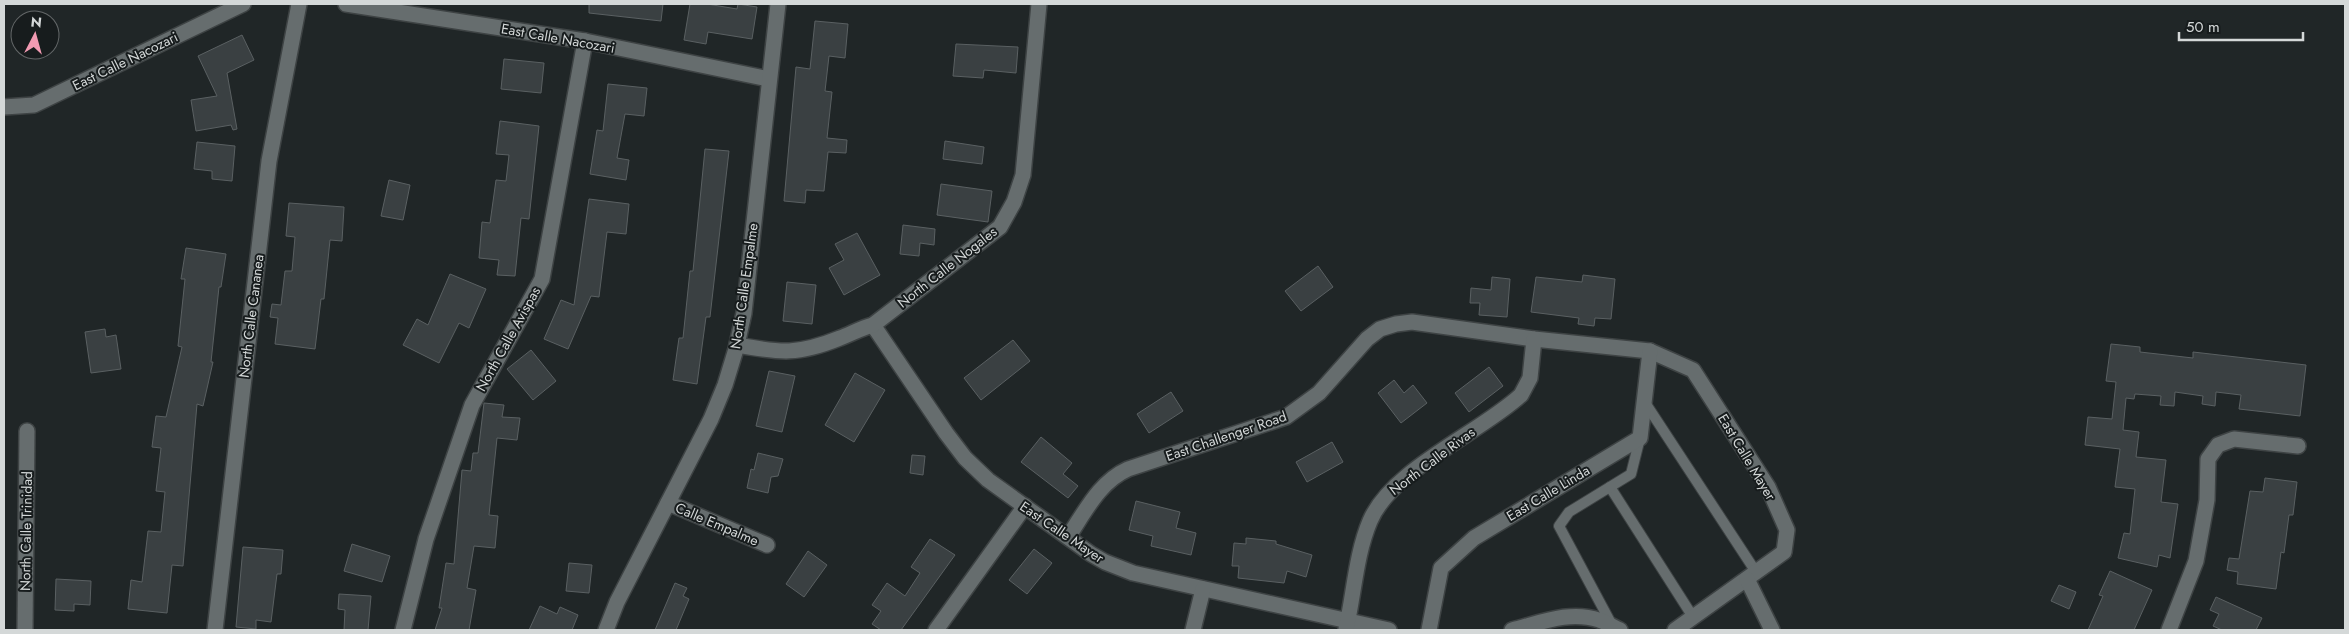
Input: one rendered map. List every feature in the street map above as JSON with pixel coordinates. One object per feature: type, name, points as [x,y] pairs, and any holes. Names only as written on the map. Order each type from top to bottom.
[{"type":"street","name":"East Calle Nacozari","points":[[4,107],[34,105],[242,4]]},
{"type":"street","name":"North Calle Cananea","points":[[215,630],[269,161],[299,4]]},
{"type":"street","name":"East Calle Nacozari","points":[[346,4],[585,41],[769,80]]},
{"type":"street","name":"North Calle Empalme","points":[[606,630],[618,602],[711,419],[725,385],[737,345],[744,313],[778,4]]},
{"type":"street","name":"North Calle Nogales","points":[[737,345],[775,352],[790,352],[840,338],[861,328],[873,325],[1000,227],[1011,208],[1023,175],[1039,4]]},
{"type":"street","name":"North Calle Avispas","points":[[403,630],[426,539],[472,405],[542,279],[585,41]]},
{"type":"street","name":"East Challenger Road","points":[[1068,538],[1099,492],[1115,476],[1135,467],[1286,417],[1309,402],[1360,344],[1380,330],[1396,324],[1412,322],[1534,339],[1650,351]]},
{"type":"street","name":"East Calle Mayer","points":[[873,325],[946,434],[965,458],[988,480],[1092,554],[1119,568],[1346,626],[1389,630]]},
{"type":"street","name":"North Calle Rivas","points":[[1346,626],[1367,529],[1381,501],[1396,486],[1521,395],[1530,378],[1534,339]]},
{"type":"street","name":"East Calle Mayer","points":[[1650,351],[1693,370],[1768,487],[1787,530],[1784,552],[1675,630]]},
{"type":"street","points":[[1640,438],[1650,351]]},
{"type":"street","name":"North Calle Trinidad","points":[[25,630],[27,431]]},
{"type":"street","name":"East Calle Linda","points":[[1429,630],[1441,568],[1474,538],[1640,438]]},
{"type":"street","points":[[2169,630],[2196,560],[2205,515],[2208,459],[2213,450],[2224,441],[2234,439],[2298,446]]},
{"type":"street","name":"Calle Empalme","points":[[668,502],[767,545]]},
{"type":"street","points":[[936,630],[1025,506]]},
{"type":"street","points":[[1751,576],[1772,630]]},
{"type":"street","points":[[1193,630],[1203,589]]},
{"type":"street","points":[[1512,630],[1545,620],[1570,617],[1599,620],[1616,628]]},
{"type":"lane","points":[[1644,401],[1751,576]]},
{"type":"lane","points":[[1616,628],[1559,526],[1569,512],[1631,474],[1640,438]]},
{"type":"lane","points":[[1610,487],[1693,617]]},
{"type":"building","points":[[589,4],[663,4],[661,21],[589,13]]},
{"type":"building","points":[[690,4],[707,4],[737,9],[738,4],[757,7],[752,39],[708,32],[706,44],[684,40]]},
{"type":"building","points":[[815,21],[848,24],[845,58],[829,56],[825,91],[832,92],[827,138],[847,140],[846,153],[828,152],[824,191],[806,190],[805,203],[784,201],[796,67],[810,69]]},
{"type":"building","points":[[242,35],[254,60],[227,73],[237,129],[233,130],[231,125],[196,131],[191,100],[217,96],[198,56]]},
{"type":"building","points":[[956,44],[1018,47],[1016,73],[984,70],[983,78],[953,76]]},
{"type":"building","points":[[504,59],[544,63],[541,93],[501,89]]},
{"type":"building","points":[[608,84],[647,88],[644,116],[625,114],[617,158],[629,160],[626,180],[590,174],[597,130],[603,131]]},
{"type":"building","points":[[500,121],[539,126],[529,219],[521,218],[515,276],[497,275],[499,260],[479,258],[482,222],[490,223],[496,180],[506,181],[509,155],[496,154]]},
{"type":"building","points":[[945,141],[984,147],[982,164],[943,159]]},
{"type":"building","points":[[197,142],[235,146],[232,181],[212,179],[212,171],[194,169]]},
{"type":"building","points":[[705,149],[729,151],[710,317],[706,317],[697,384],[673,380],[679,338],[683,338],[690,271],[693,271]]},
{"type":"building","points":[[389,180],[410,185],[403,220],[381,216]]},
{"type":"building","points":[[941,184],[992,191],[988,222],[937,215]]},
{"type":"building","points":[[589,199],[629,204],[626,234],[607,232],[599,297],[591,296],[568,349],[544,339],[561,300],[574,305]]},
{"type":"building","points":[[289,203],[344,207],[342,241],[330,240],[324,299],[321,299],[315,349],[275,344],[278,318],[270,317],[272,304],[281,305],[285,271],[292,271],[295,237],[286,236]]},
{"type":"building","points":[[903,225],[935,229],[934,245],[920,243],[919,256],[900,254]]},
{"type":"building","points":[[857,233],[880,275],[844,295],[829,268],[844,260],[835,244]]},
{"type":"building","points":[[186,248],[226,254],[221,287],[219,287],[211,362],[213,362],[203,406],[197,404],[183,566],[172,565],[167,613],[128,609],[131,580],[142,582],[148,531],[161,532],[165,492],[156,491],[161,448],[152,447],[156,416],[166,417],[182,347],[178,346],[185,279],[181,279]]},
{"type":"building","points":[[1318,266],[1333,287],[1301,311],[1285,291]]},
{"type":"building","points":[[450,274],[486,289],[469,328],[459,323],[439,363],[403,345],[417,319],[428,325]]},
{"type":"building","points":[[1583,275],[1615,279],[1611,319],[1595,318],[1594,326],[1578,324],[1579,318],[1531,312],[1536,277],[1582,282]]},
{"type":"building","points":[[1492,277],[1510,279],[1507,317],[1479,315],[1480,303],[1470,303],[1471,288],[1491,290]]},
{"type":"building","points":[[787,282],[816,285],[812,324],[783,321]]},
{"type":"building","points":[[105,329],[106,337],[116,335],[121,369],[91,373],[85,332]]},
{"type":"building","points":[[1013,340],[1030,361],[981,400],[964,378]]},
{"type":"building","points":[[2111,344],[2140,347],[2140,352],[2193,358],[2193,352],[2306,365],[2300,416],[2239,409],[2241,395],[2216,392],[2215,406],[2202,404],[2203,396],[2175,392],[2174,406],[2160,405],[2161,396],[2135,394],[2134,399],[2126,398],[2123,430],[2139,432],[2136,457],[2166,460],[2161,502],[2178,504],[2170,558],[2159,555],[2157,567],[2118,558],[2124,533],[2130,534],[2135,489],[2115,487],[2120,449],[2085,445],[2088,417],[2112,419],[2116,382],[2106,381]]},
{"type":"building","points":[[531,350],[556,381],[533,400],[507,369]]},
{"type":"building","points":[[1489,367],[1503,386],[1469,412],[1455,393]]},
{"type":"building","points":[[769,371],[795,376],[782,432],[756,426]]},
{"type":"building","points":[[855,373],[885,390],[854,442],[825,425]]},
{"type":"building","points":[[1394,380],[1404,393],[1413,385],[1427,403],[1401,423],[1378,393]]},
{"type":"building","points":[[1171,392],[1183,411],[1149,433],[1137,414]]},
{"type":"building","points":[[484,403],[504,405],[502,417],[520,418],[517,440],[497,438],[489,515],[498,516],[495,548],[474,546],[467,588],[476,590],[469,630],[435,630],[442,608],[439,608],[446,563],[454,564],[462,470],[471,471],[473,453],[478,453]]},
{"type":"building","points":[[1041,437],[1072,463],[1063,474],[1078,486],[1068,498],[1021,462]]},
{"type":"building","points":[[1332,442],[1343,462],[1307,482],[1296,462]]},
{"type":"building","points":[[758,453],[783,459],[778,476],[771,477],[768,493],[747,488],[751,469],[754,470]]},
{"type":"building","points":[[912,455],[925,456],[923,475],[910,473]]},
{"type":"building","points":[[2265,478],[2297,482],[2293,515],[2289,515],[2284,553],[2281,552],[2276,589],[2237,584],[2238,572],[2227,570],[2229,558],[2239,559],[2250,491],[2263,492]]},
{"type":"building","points":[[1136,501],[1180,512],[1176,528],[1196,533],[1191,555],[1151,546],[1153,536],[1129,530]]},
{"type":"building","points":[[1246,538],[1276,541],[1276,544],[1312,555],[1306,577],[1287,571],[1284,583],[1238,578],[1239,566],[1232,566],[1234,543],[1246,544]]},
{"type":"building","points":[[930,539],[955,555],[901,630],[881,630],[872,624],[881,611],[872,605],[887,583],[905,596],[920,573],[911,567]]},
{"type":"building","points":[[352,544],[390,556],[382,582],[344,571]]},
{"type":"building","points":[[243,547],[283,550],[281,574],[277,574],[271,622],[256,620],[256,629],[236,627]]},
{"type":"building","points":[[1034,549],[1052,563],[1027,594],[1009,580]]},
{"type":"building","points":[[808,551],[827,565],[804,597],[786,584]]},
{"type":"building","points":[[569,563],[592,565],[589,593],[566,591]]},
{"type":"building","points":[[2110,571],[2152,590],[2134,630],[2088,630],[2103,596],[2099,595]]},
{"type":"building","points":[[56,579],[91,581],[90,605],[74,604],[74,611],[55,610]]},
{"type":"building","points":[[675,583],[687,588],[683,596],[689,599],[676,630],[655,630]]},
{"type":"building","points":[[2059,585],[2076,592],[2069,609],[2051,601]]},
{"type":"building","points":[[339,594],[371,596],[368,630],[344,630],[345,610],[338,609]]},
{"type":"building","points":[[2216,597],[2262,618],[2256,630],[2222,630],[2213,626],[2219,614],[2210,610]]},
{"type":"building","points":[[540,606],[557,614],[560,607],[578,615],[572,630],[529,630]]}]
